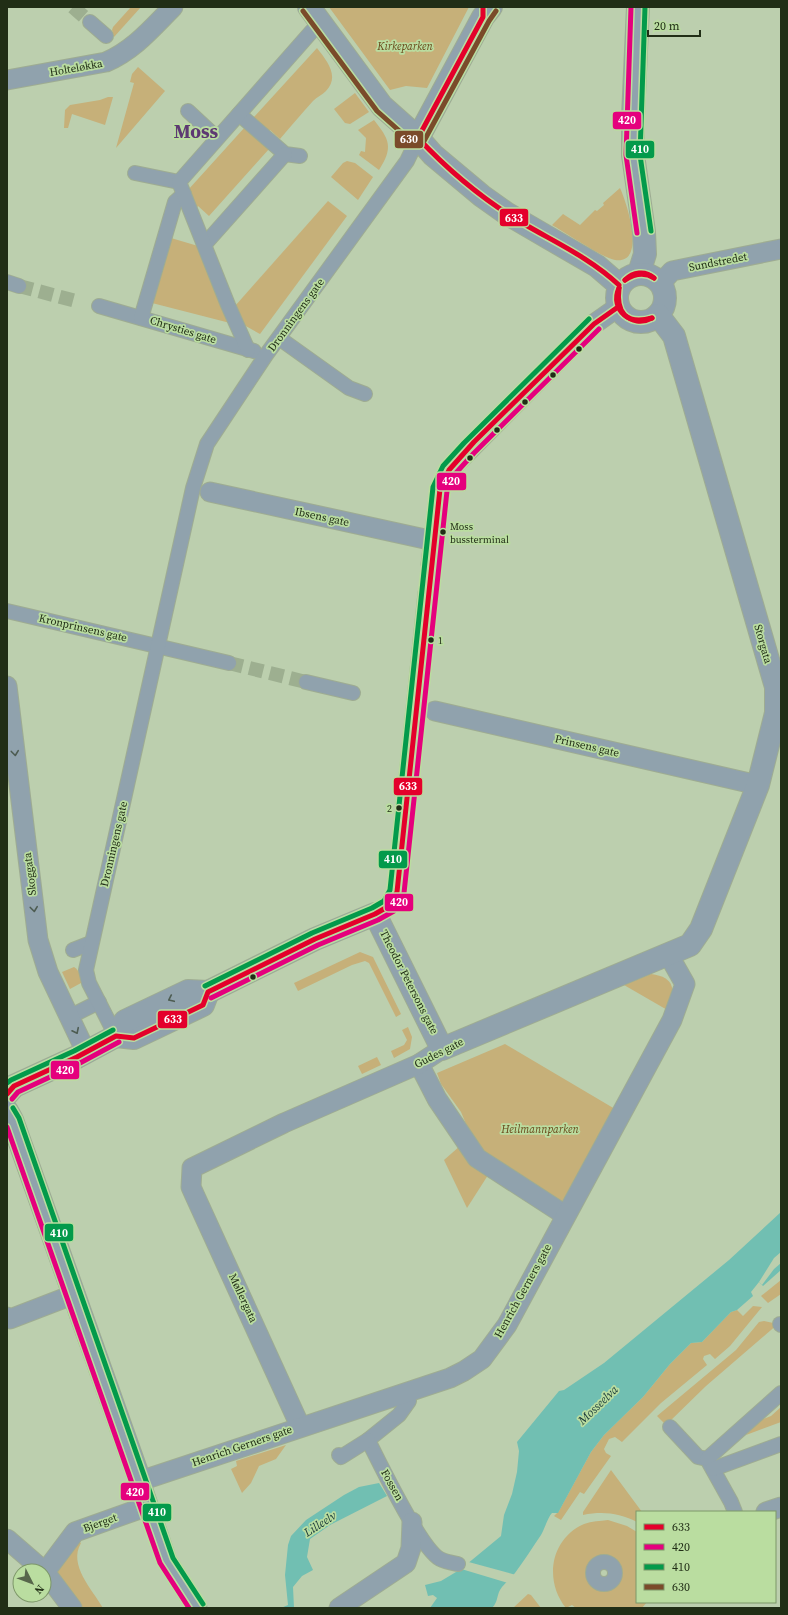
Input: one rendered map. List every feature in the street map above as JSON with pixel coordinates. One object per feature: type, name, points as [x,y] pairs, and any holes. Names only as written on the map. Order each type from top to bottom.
[{"type":"street","name":"Holteløkka","points":[[7,80],[106,62],[120,56],[136,45],[173,7]]},
{"type":"street","points":[[310,7],[382,106],[418,138],[433,155],[482,196],[506,213],[597,266],[620,285]]},
{"type":"street","points":[[638,7],[633,116],[633,155],[644,232],[645,254],[639,273]]},
{"type":"street","name":"Dronningens gate","points":[[116,1036],[89,983],[86,970],[159,646],[202,490],[207,444],[266,355],[407,162],[418,138],[486,10]]},
{"type":"street","points":[[90,22],[106,36]]},
{"type":"street","points":[[141,318],[175,202],[181,188],[217,138],[312,31]]},
{"type":"street","points":[[188,111],[217,138]]},
{"type":"street","points":[[239,114],[285,154],[300,156]]},
{"type":"street","points":[[204,244],[285,154]]},
{"type":"street","points":[[135,173],[181,188],[228,305],[248,350]]},
{"type":"street","name":"Sundstredet","points":[[661,283],[672,271],[781,249]]},
{"type":"street","points":[[639,273],[651,275],[661,283],[666,299],[664,307],[658,315],[646,322],[638,322],[624,315],[618,307],[616,294],[620,285],[631,275],[639,273]]},
{"type":"street","name":"Chrysties gate","points":[[99,306],[266,355]]},
{"type":"street","points":[[431,565],[440,489],[449,470],[594,324],[618,307]]},
{"type":"street","name":"Storgata","points":[[658,315],[674,336],[776,688],[776,713],[758,785],[701,929],[690,945]]},
{"type":"street","points":[[279,338],[349,388],[365,394]]},
{"type":"street","name":"Ibsens gate","points":[[202,490],[434,541]]},
{"type":"street","points":[[7,1094],[14,1086],[116,1036],[134,1038],[203,1005],[208,992],[315,939],[375,914],[389,906],[397,892],[428,593]]},
{"type":"street","name":"Kronprinsens gate","points":[[7,611],[159,646]]},
{"type":"street","points":[[159,646],[229,663]]},
{"type":"street","points":[[306,682],[353,693]]},
{"type":"street","name":"Skoggata","points":[[7,686],[38,940],[42,957],[55,988],[86,1052]]},
{"type":"street","name":"Prinsens gate","points":[[417,707],[758,785]]},
{"type":"street","name":"Theodor Petersons gate","points":[[375,914],[442,1049]]},
{"type":"street","points":[[73,950],[91,943]]},
{"type":"street","name":"Gudes gate","points":[[192,1168],[284,1123],[419,1064],[442,1049],[690,945]]},
{"type":"street","name":"Henrich Gerners gate","points":[[140,1481],[300,1426],[407,1393],[450,1378],[474,1365],[492,1346],[507,1325],[565,1215],[665,1034],[685,984],[668,954]]},
{"type":"street","points":[[77,1013],[99,1002]]},
{"type":"street","points":[[419,1064],[427,1076],[437,1099],[477,1158],[565,1215]]},
{"type":"street","points":[[7,1111],[18,1135],[75,1294],[168,1561],[197,1608]]},
{"type":"street","name":"Møllergata","points":[[192,1168],[191,1187],[300,1426]]},
{"type":"street","points":[[7,1317],[10,1319],[75,1294]]},
{"type":"street","points":[[710,1464],[781,1393]]},
{"type":"street","points":[[339,1455],[342,1457],[368,1440],[399,1415],[409,1401]]},
{"type":"street","points":[[670,1427],[698,1457],[710,1464],[734,1511]]},
{"type":"street","name":"Fossen","points":[[368,1440],[412,1522],[431,1552],[440,1559],[458,1564]]},
{"type":"street","points":[[710,1464],[781,1444]]},
{"type":"street","name":"Bjerget","points":[[52,1563],[75,1532],[148,1506]]},
{"type":"street","points":[[769,1511],[781,1507]]},
{"type":"street","points":[[339,1608],[406,1563],[411,1548],[412,1522]]},
{"type":"street","points":[[7,1540],[34,1563]]},
{"type":"street","points":[[52,1581],[72,1608]]},
{"type":"green space","points":[[131,7],[141,7],[114,37],[112,30],[113,27]]},
{"type":"green space","name":"Kirkeparken","points":[[329,7],[469,7],[427,88],[406,86],[390,90]]},
{"type":"green space","points":[[317,48],[328,63],[332,74],[330,85],[326,91],[313,101],[280,139],[270,130],[268,132],[253,118]]},
{"type":"green space","points":[[138,67],[165,91],[116,148],[134,83],[130,82],[132,74]]},
{"type":"green space","points":[[355,93],[369,112],[350,124],[345,123],[334,109]]},
{"type":"green space","points":[[113,97],[105,125],[72,114],[68,128],[64,128],[65,110],[70,105],[100,100]]},
{"type":"green space","points":[[374,120],[386,138],[388,144],[387,155],[379,170],[359,155],[361,151],[365,152],[366,138],[358,130]]},
{"type":"green space","points":[[245,127],[269,149],[209,216],[198,206],[196,209],[188,190]]},
{"type":"green space","points":[[347,161],[355,163],[373,177],[358,200],[331,177],[343,163]]},
{"type":"green space","points":[[620,188],[627,206],[632,232],[630,253],[625,259],[615,260],[609,258],[552,225],[563,214],[580,225],[595,210],[597,211],[604,205],[603,203]]},
{"type":"green space","points":[[328,201],[347,216],[260,334],[244,325],[235,306]]},
{"type":"green space","points":[[171,238],[198,246],[230,323],[152,303]]},
{"type":"green space","points":[[360,952],[373,957],[401,1014],[396,1017],[369,963],[365,961],[352,965],[298,991],[294,983]]},
{"type":"green space","points":[[74,967],[80,974],[81,983],[70,989],[62,972]]},
{"type":"green space","points":[[651,974],[665,978],[672,986],[673,991],[669,1011],[624,985]]},
{"type":"green space","points":[[408,1027],[412,1037],[410,1049],[394,1058],[391,1051],[404,1045],[407,1040],[402,1030]]},
{"type":"green space","name":"Heilmannparken","points":[[505,1044],[615,1109],[558,1209],[479,1155],[461,1112],[441,1084],[437,1073]]},
{"type":"green space","points":[[377,1057],[381,1065],[362,1074],[358,1066]]},
{"type":"green space","points":[[460,1146],[490,1172],[467,1208],[444,1160]]},
{"type":"green space","points":[[781,1280],[781,1294],[768,1303],[761,1296]]},
{"type":"green space","points":[[753,1306],[762,1307],[730,1346],[715,1359],[710,1354],[704,1356],[703,1359],[707,1365],[661,1403],[622,1442],[615,1437],[609,1439],[604,1449],[606,1453],[611,1456],[584,1494],[580,1492],[561,1520],[554,1516],[559,1511],[591,1452],[604,1435],[643,1397],[670,1364],[691,1343],[702,1342],[731,1312],[737,1310],[743,1316]]},
{"type":"green space","points":[[764,1321],[778,1324],[706,1386],[666,1425],[657,1416],[736,1350],[759,1322]]},
{"type":"green space","points":[[781,1407],[781,1422],[746,1435],[761,1420],[771,1416]]},
{"type":"green space","points":[[286,1445],[276,1459],[259,1466],[251,1483],[242,1493],[231,1469],[237,1466],[236,1461]]},
{"type":"green space","points":[[611,1470],[641,1511],[636,1511],[636,1522],[617,1515],[597,1513],[583,1515],[583,1512]]},
{"type":"green space","points":[[608,1520],[627,1526],[636,1531],[636,1603],[646,1603],[642,1608],[576,1608],[572,1605],[566,1608],[559,1597],[553,1574],[554,1562],[558,1550],[564,1540],[573,1531],[584,1524]],"holes":[[[601,1562],[608,1562],[613,1567],[614,1576],[611,1582],[604,1584],[597,1581],[593,1574],[595,1567]]]},
{"type":"green space","points":[[78,1541],[81,1543],[77,1560],[79,1568],[83,1577],[103,1608],[78,1608],[57,1571]]},
{"type":"green space","points":[[528,1594],[531,1595],[541,1608],[513,1608]]},
{"type":"water","name":"Mosseelva","points":[[781,1212],[781,1270],[763,1286],[759,1282],[751,1292],[753,1296],[737,1310],[731,1312],[702,1342],[691,1343],[670,1364],[643,1397],[604,1435],[591,1452],[558,1513],[552,1513],[541,1535],[525,1559],[500,1590],[496,1603],[492,1608],[430,1608],[437,1598],[433,1595],[428,1596],[425,1585],[441,1581],[461,1569],[501,1536],[504,1515],[512,1494],[517,1472],[519,1451],[517,1442],[559,1391],[564,1390],[604,1363],[729,1260]]},
{"type":"water","name":"Lilleelv","points":[[379,1483],[387,1496],[330,1525],[310,1539],[307,1557],[313,1570],[302,1576],[293,1587],[294,1608],[281,1608],[288,1605],[285,1575],[288,1545],[291,1536],[306,1520],[344,1495],[359,1487]]},
{"type":"pier","points":[[781,1252],[781,1263],[774,1269],[762,1285],[759,1282],[774,1258]]},
{"type":"pier","points":[[465,1561],[516,1575],[508,1583],[458,1568]]},
{"type":"tunnel","points":[[73,7],[90,22]]},
{"type":"tunnel","points":[[19,286],[76,301]]},
{"type":"tunnel","points":[[428,593],[431,565]]},
{"type":"tunnel","points":[[229,663],[306,682]]},
{"type":"transit line","name":"633","points":[[418,138],[483,17],[483,7]]},
{"type":"transit line","name":"420","points":[[631,7],[626,155],[637,233]]},
{"type":"transit line","name":"410","points":[[645,7],[640,155],[651,231]]},
{"type":"transit line","name":"630","points":[[303,11],[377,111],[413,143],[418,145],[424,141],[489,21],[496,11]]},
{"type":"transit line","name":"633","points":[[418,138],[453,172],[491,203],[596,266],[619,285]]},
{"type":"transit line","name":"633","points":[[625,280],[628,277],[639,273],[647,274],[654,278]]},
{"type":"transit line","name":"633","points":[[625,280],[640,274],[654,278]]},
{"type":"transit line","name":"633","points":[[619,288],[619,304],[625,315],[635,320],[652,318]]},
{"type":"transit line","name":"633","points":[[619,288],[617,303],[624,315],[637,321],[644,321],[652,318]]},
{"type":"transit line","name":"633","points":[[7,1094],[14,1086],[77,1057],[116,1036],[134,1038],[203,1005],[208,992],[315,939],[375,914],[389,906],[397,892],[440,489],[449,470],[474,442],[594,324],[618,307]]},
{"type":"transit line","name":"410","points":[[205,986],[312,933],[372,908],[384,901],[390,890],[433,487],[443,466],[464,443],[589,319]]},
{"type":"transit line","name":"420","points":[[211,998],[318,945],[378,920],[394,911],[404,893],[447,491],[455,474],[474,453],[599,329]]},
{"type":"transit line","name":"410","points":[[7,1083],[74,1051],[113,1030]]},
{"type":"transit line","name":"420","points":[[12,1099],[18,1092],[80,1063],[119,1042]]},
{"type":"transit line","name":"410","points":[[13,1108],[19,1118],[173,1558],[203,1604]]},
{"type":"transit line","name":"420","points":[[7,1127],[160,1563],[189,1608]]},
{"type":"place","name":"Moss bussterminal","points":[[443,532]]},
{"type":"place","name":"1","points":[[431,640]]},
{"type":"place","name":"2","points":[[399,808]]},
{"type":"district","name":"Moss","points":[[196,131]]}]
